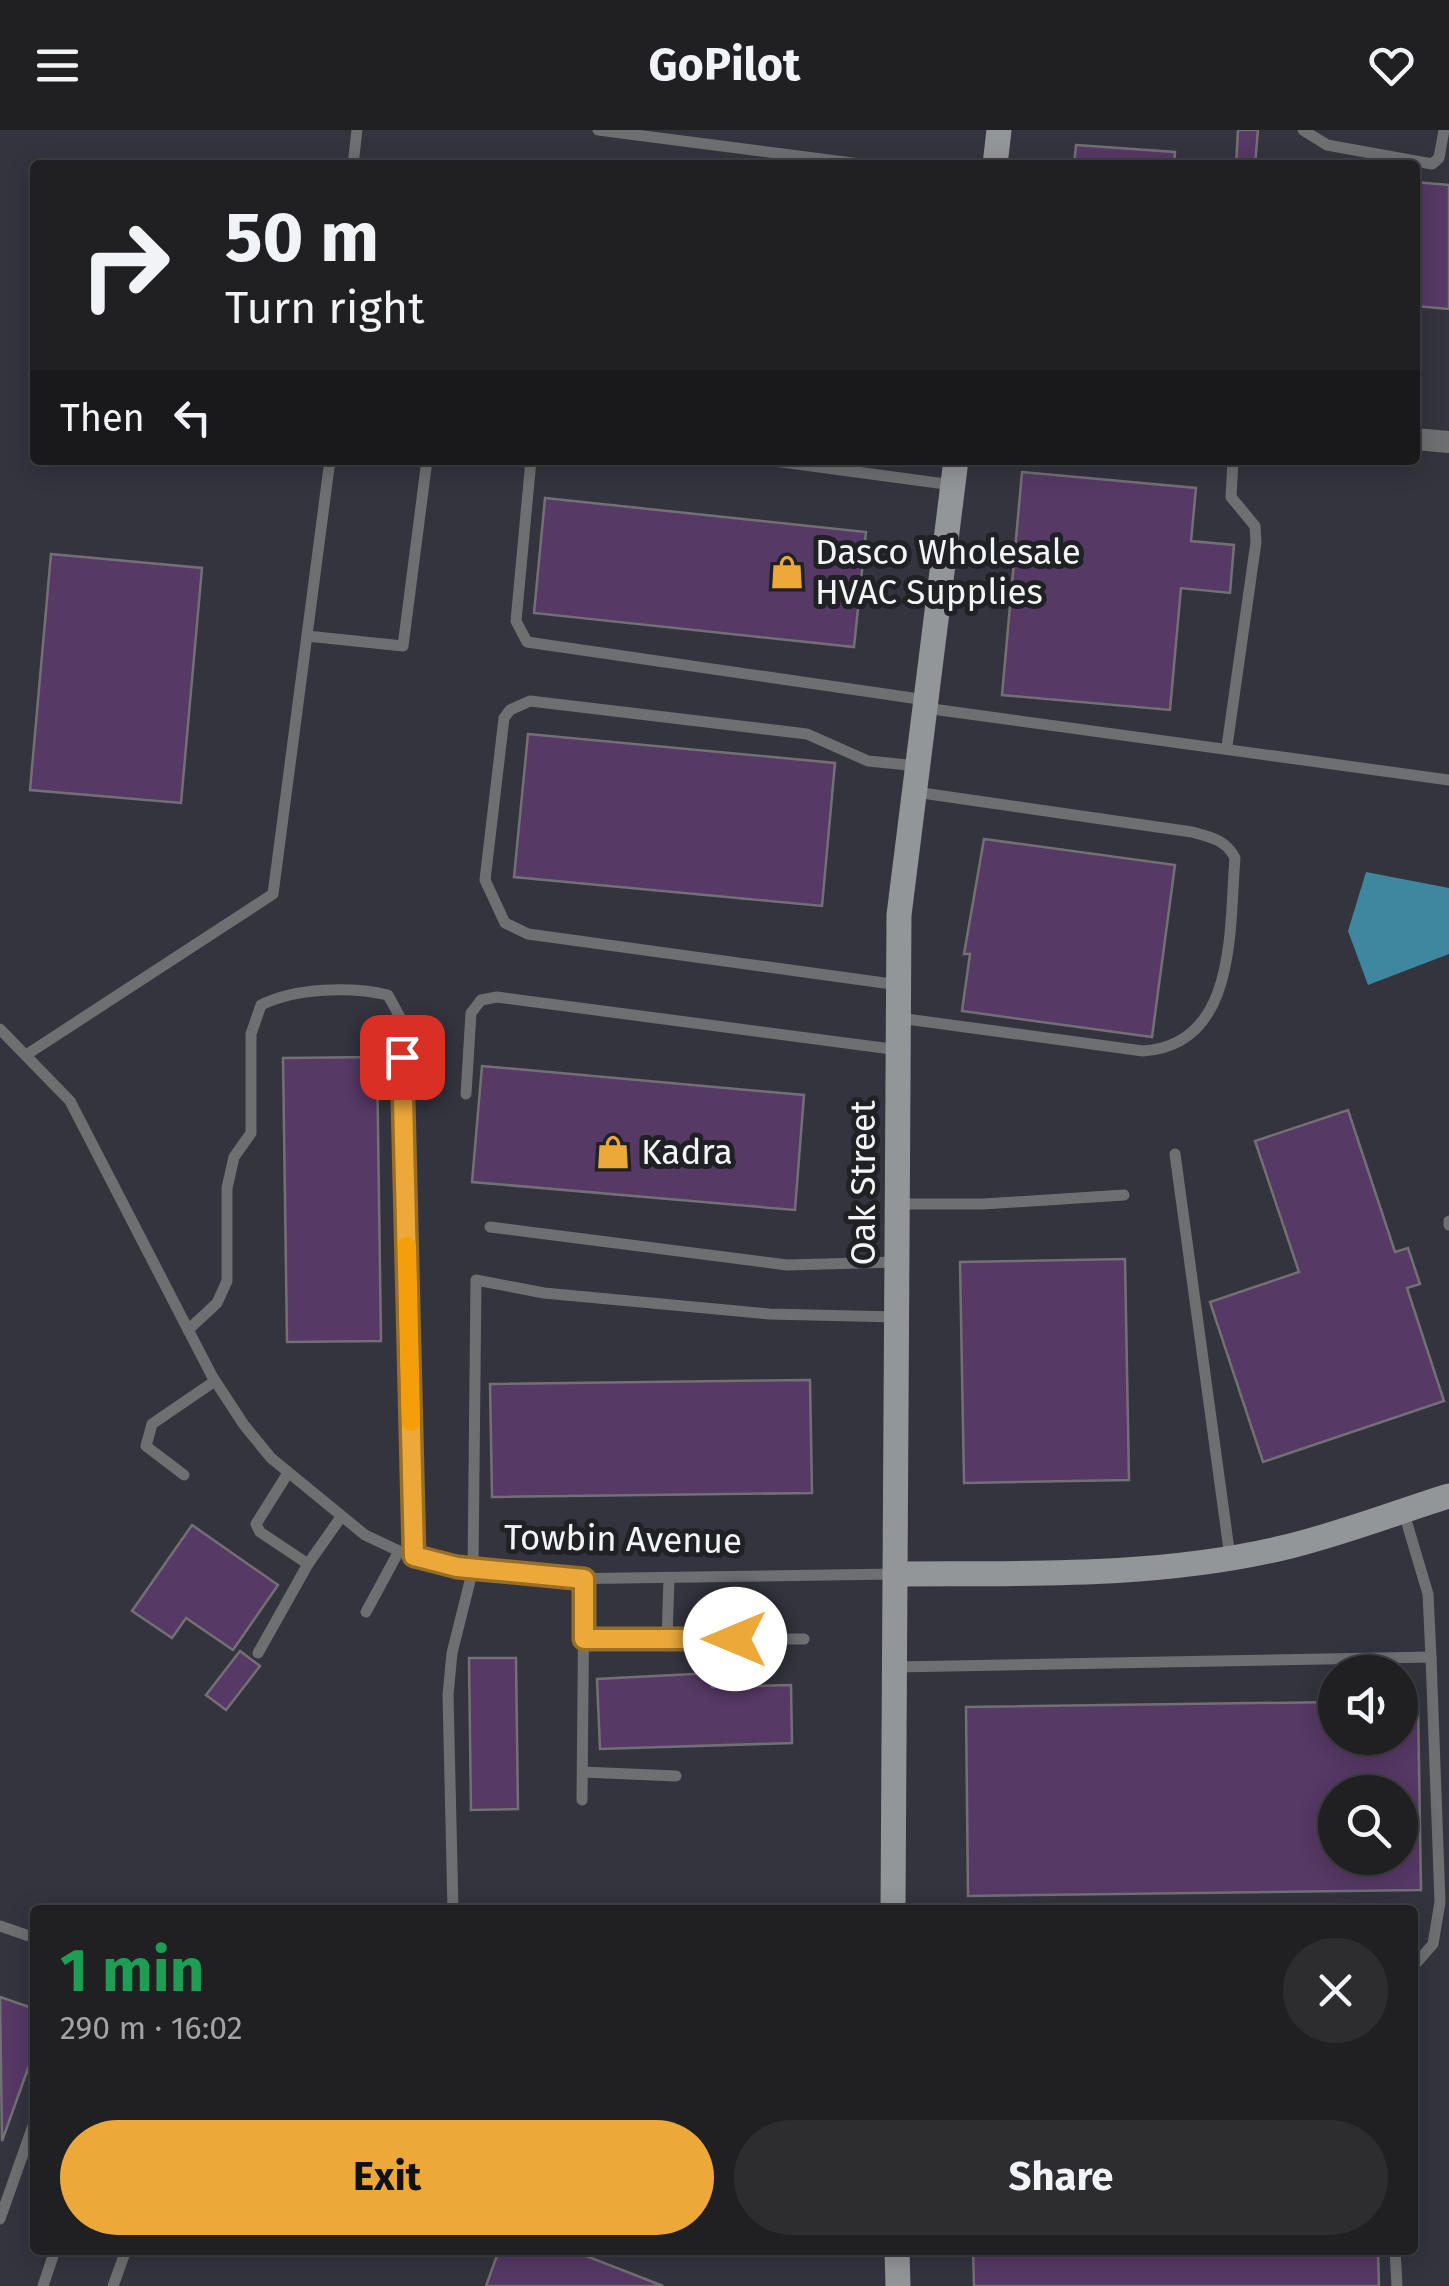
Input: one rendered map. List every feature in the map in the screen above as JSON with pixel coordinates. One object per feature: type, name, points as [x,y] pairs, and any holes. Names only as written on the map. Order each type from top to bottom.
[{"type":"street","points":[[996,160],[999,130]]},
{"type":"street","points":[[1420,439],[1449,442]]},
{"type":"street","name":"Oak Street","points":[[893,1905],[900,915],[955,472]]},
{"type":"street","name":"Towbin Avenue","points":[[895,1574],[1096,1572],[1230,1557],[1283,1548],[1449,1496]]},
{"type":"street","points":[[897,2255],[898,2286]]},
{"type":"lane","points":[[353,160],[357,130]]},
{"type":"lane","points":[[598,130],[829,160]]},
{"type":"lane","points":[[1304,130],[1327,146],[1409,160]]},
{"type":"lane","points":[[1420,162],[1432,164],[1439,158],[1444,130]]},
{"type":"lane","points":[[26,1056],[273,894],[329,465]]},
{"type":"lane","points":[[307,636],[403,646],[425,465]]},
{"type":"lane","points":[[532,465],[516,621],[528,642],[1449,780]]},
{"type":"lane","points":[[845,465],[955,472]]},
{"type":"lane","points":[[1227,746],[1256,542],[1255,526],[1231,497],[1232,465]]},
{"type":"lane","points":[[898,1018],[1143,1050],[1180,1042],[1196,1030],[1223,987],[1236,858],[1230,847],[1216,838],[916,779],[807,734],[530,701],[510,710],[504,718],[485,880],[505,924],[528,934],[899,985]]},
{"type":"lane","points":[[188,1330],[217,1303],[227,1280],[227,1188],[234,1158],[252,1133],[251,1034],[260,1005],[278,996],[366,990],[388,995],[401,1019],[414,1556]]},
{"type":"lane","points":[[466,1094],[471,1013],[480,1000],[497,997],[898,1050]]},
{"type":"lane","name":"Towbin Avenue","points":[[0,1029],[70,1101],[215,1382],[262,1447],[341,1517],[399,1551],[473,1569],[584,1579],[895,1574]]},
{"type":"lane","points":[[1175,1154],[1230,1557]]},
{"type":"lane","points":[[898,1204],[984,1204],[1124,1195]]},
{"type":"lane","points":[[490,1228],[787,1265],[897,1262]]},
{"type":"lane","points":[[453,1905],[448,1694],[452,1653],[473,1569],[476,1280],[544,1293],[768,1314],[897,1317]]},
{"type":"lane","points":[[184,1475],[146,1446],[152,1424],[215,1382]]},
{"type":"lane","points":[[288,1473],[256,1524],[308,1564]]},
{"type":"lane","points":[[1403,1510],[1428,1594],[1440,1902],[1434,1944],[1418,1961]]},
{"type":"lane","points":[[258,1652],[308,1564],[341,1517]]},
{"type":"lane","points":[[366,1612],[399,1551]]},
{"type":"lane","points":[[582,1800],[584,1579]]},
{"type":"lane","points":[[666,1639],[669,1579]]},
{"type":"lane","points":[[584,1639],[804,1640]]},
{"type":"lane","points":[[894,1667],[1431,1657]]},
{"type":"lane","points":[[583,1772],[676,1776]]},
{"type":"lane","points":[[0,1926],[30,1936]]},
{"type":"lane","points":[[0,2219],[30,2134]]},
{"type":"lane","points":[[44,2286],[54,2255]]},
{"type":"lane","points":[[113,2286],[124,2255]]},
{"type":"lane","points":[[1396,2255],[1396,2286]]},
{"type":"shaded area","points":[[0,130],[1449,130],[1449,2286],[0,2286]]},
{"type":"water","points":[[1366,872],[1449,888],[1449,954],[1368,985],[1348,931]]},
{"type":"building","points":[[1238,130],[1258,130],[1255,160],[1236,160]]},
{"type":"building","points":[[1076,145],[1175,152],[1174,160],[1074,160]]},
{"type":"building","points":[[1420,182],[1449,185],[1449,309],[1420,306]]},
{"type":"building","points":[[1022,472],[1196,488],[1191,541],[1234,545],[1230,593],[1181,588],[1170,710],[1002,695]]},
{"type":"building","points":[[545,498],[866,532],[854,647],[534,613]]},
{"type":"building","points":[[51,554],[202,568],[181,803],[30,790]]},
{"type":"building","points":[[528,734],[835,763],[822,906],[514,877]]},
{"type":"building","points":[[984,839],[1175,865],[1152,1037],[962,1011],[970,954],[964,954]]},
{"type":"building","points":[[377,1057],[381,1341],[287,1342],[283,1058]]},
{"type":"building","points":[[482,1066],[804,1095],[795,1210],[472,1182]]},
{"type":"building","points":[[1348,1110],[1395,1252],[1408,1248],[1420,1284],[1407,1288],[1444,1401],[1263,1462],[1210,1302],[1299,1272],[1255,1141]]},
{"type":"building","points":[[1125,1259],[1129,1480],[964,1483],[960,1262]]},
{"type":"building","points":[[810,1380],[812,1493],[492,1497],[490,1384]]},
{"type":"building","points":[[192,1525],[278,1585],[233,1650],[186,1618],[172,1638],[132,1611]]},
{"type":"building","points":[[240,1651],[260,1666],[226,1710],[206,1695]]},
{"type":"building","points":[[469,1658],[516,1658],[518,1809],[471,1810]]},
{"type":"building","points":[[712,1673],[712,1687],[791,1685],[792,1743],[600,1749],[597,1679]]},
{"type":"building","points":[[1418,1701],[1421,1890],[968,1896],[966,1707],[1318,1702],[1318,1755],[1418,1755]]},
{"type":"building","points":[[0,1997],[30,2007],[30,2063],[2,2141]]},
{"type":"building","points":[[497,2255],[584,2255],[663,2286],[486,2286]]},
{"type":"building","points":[[973,2255],[1378,2255],[1379,2286],[974,2286]]},
{"type":"slow traffic","points":[[407,1246],[411,1422]]},
{"type":"place","name":"Dasco Wholesale HVAC Supplies","points":[[787,572]]},
{"type":"place","name":"Kadra","points":[[613,1152]]},
{"type":"route","points":[[402,1057],[414,1556],[457,1567],[584,1579],[584,1639],[735,1639]]}]
